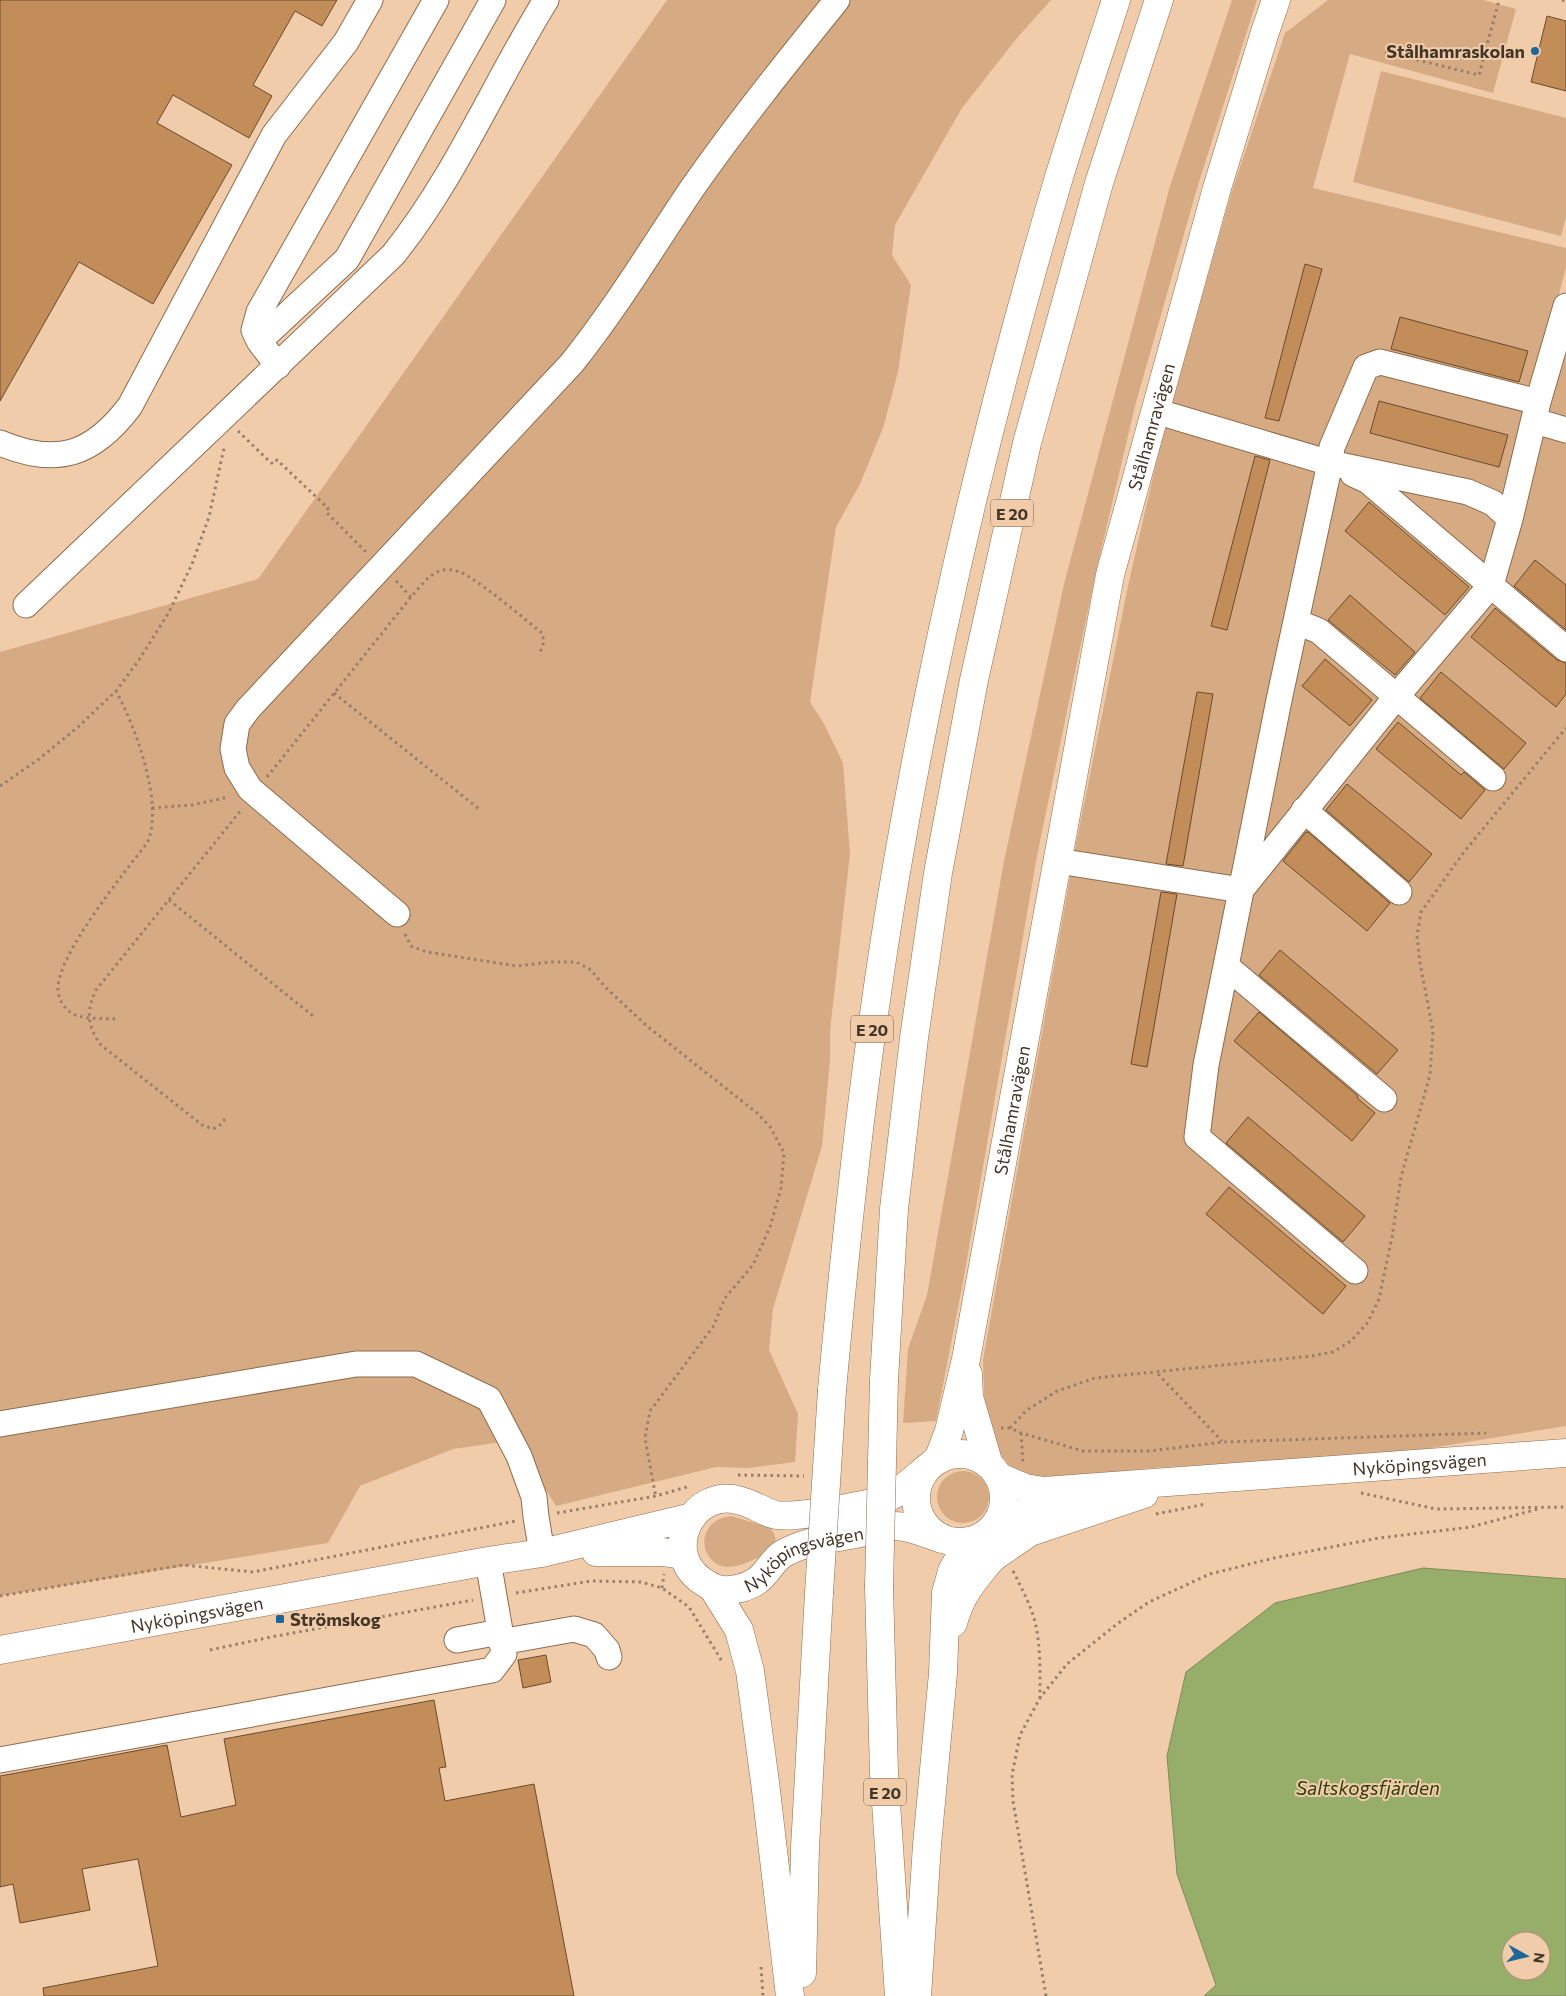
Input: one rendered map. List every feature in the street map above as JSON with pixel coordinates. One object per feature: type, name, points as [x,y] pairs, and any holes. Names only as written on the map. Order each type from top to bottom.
[{"type":"main road","name":"E 20","points":[[801,1996],[805,1848],[818,1593],[832,1390],[849,1207],[872,1025],[897,865],[934,671],[989,432],[1060,176],[1116,0]]},
{"type":"main road","name":"E 20","points":[[899,1996],[884,1773],[879,1587],[884,1380],[894,1209],[914,1038],[938,873],[974,680],[1027,443],[1099,184],[1159,0]]},
{"type":"main road","name":"Stålhamravägen","points":[[933,1464],[949,1431],[966,1359],[1110,575],[1217,188],[1276,0]]},
{"type":"main road","name":"Stålhamravägen","points":[[966,1359],[969,1397],[994,1471]]},
{"type":"main road","name":"Nyköpingsvägen","points":[[994,1471],[1025,1488],[1044,1491],[1566,1453]]},
{"type":"main road","points":[[916,1996],[927,1844],[943,1674],[946,1593],[952,1572],[981,1535],[1000,1518],[1004,1502],[1004,1490],[994,1471],[983,1460],[971,1455],[959,1454],[933,1464],[920,1480],[916,1493],[916,1505],[925,1526],[942,1539],[958,1543],[981,1535]]},
{"type":"main road","name":"Nyköpingsvägen","points":[[542,1553],[663,1552],[683,1555],[682,1539],[692,1517],[699,1507],[710,1502],[734,1498],[774,1514],[784,1516],[833,1510],[890,1497],[933,1464]]},
{"type":"main road","name":"Nyköpingsvägen","points":[[981,1535],[1027,1512],[1150,1504],[1274,1473]]},
{"type":"main road","points":[[943,1674],[959,1601],[971,1583],[1001,1561],[1030,1532],[1150,1504]]},
{"type":"main road","name":"Nyköpingsvägen","points":[[0,1650],[488,1561],[542,1553],[692,1517]]},
{"type":"main road","name":"Nyköpingsvägen","points":[[713,1588],[734,1590],[747,1586],[758,1580],[779,1556],[810,1543],[894,1526],[917,1530],[942,1539]]},
{"type":"main road","points":[[683,1555],[695,1576],[713,1588],[739,1630],[750,1672],[790,1996]]},
{"type":"street","points":[[0,443],[29,453],[60,456],[82,448],[98,439],[121,418],[130,406],[274,135],[346,42],[370,0]]},
{"type":"street","points":[[278,366],[259,341],[254,330],[259,312],[436,0]]},
{"type":"street","points":[[259,341],[347,259],[493,0]]},
{"type":"street","points":[[26,605],[212,428],[234,422],[278,366],[393,255],[414,230],[434,197],[546,0]]},
{"type":"street","points":[[397,914],[250,790],[237,768],[232,749],[237,724],[248,709],[572,363],[606,318],[686,198],[731,135],[837,0]]},
{"type":"street","points":[[1241,890],[1396,697],[1491,585],[1566,306]]},
{"type":"street","points":[[1355,1271],[1197,1136],[1206,1065],[1332,446],[1366,367],[1380,362],[1537,412],[1566,430]]},
{"type":"street","points":[[1155,412],[1330,463],[1468,492],[1494,503],[1510,519]]},
{"type":"street","points":[[1330,463],[1368,481],[1566,649]]},
{"type":"street","points":[[1296,622],[1319,631],[1493,778]]},
{"type":"street","points":[[1304,810],[1399,892]]},
{"type":"street","points":[[1058,861],[1241,890]]},
{"type":"street","points":[[1226,966],[1384,1099]]},
{"type":"street","points":[[0,1424],[356,1364],[416,1364],[489,1399],[519,1456],[534,1497],[542,1553]]},
{"type":"street","points":[[0,1760],[492,1670],[504,1654],[488,1561]]},
{"type":"street","points":[[457,1640],[574,1629],[594,1635],[607,1650],[609,1657]]},
{"type":"path","points":[[1385,52],[1479,75],[1499,0]]},
{"type":"path","points":[[1562,0],[1566,1]]},
{"type":"path","points":[[234,422],[268,460],[273,464],[277,460],[328,508],[326,512],[358,546]]},
{"type":"path","points":[[0,786],[39,759],[78,727],[116,692],[139,660],[168,612],[192,564],[209,517],[234,422]]},
{"type":"path","points":[[152,808],[214,801],[235,796],[263,782],[411,597],[435,573],[444,570],[455,570],[465,574],[542,633],[544,642],[540,652]]},
{"type":"path","points":[[403,589],[411,597]]},
{"type":"path","points":[[115,1019],[78,1016],[71,1013],[60,999],[58,989],[60,976],[74,945],[147,843],[151,834],[152,808],[144,757],[137,734],[116,692]]},
{"type":"path","points":[[334,693],[479,809]]},
{"type":"path","points":[[1010,1428],[1027,1410],[1057,1391],[1095,1378],[1157,1373],[1333,1352],[1351,1340],[1368,1322],[1379,1299],[1392,1237],[1401,1177],[1430,1075],[1433,1031],[1420,963],[1417,936],[1422,912],[1464,852],[1566,728]]},
{"type":"path","points":[[169,900],[313,1016]]},
{"type":"path","points":[[0,1596],[183,1565],[253,1572],[536,1517],[656,1496],[645,1438],[650,1411],[713,1327],[725,1298],[753,1264],[770,1227],[781,1188],[784,1153],[771,1128],[757,1113],[647,1026],[605,987],[591,970],[576,962],[550,962],[517,966],[427,952],[411,946],[399,924],[397,914]]},
{"type":"path","points":[[1157,1373],[1223,1442]]},
{"type":"path","points":[[1021,1433],[1083,1451],[1150,1451],[1223,1442],[1489,1433]]},
{"type":"path","points":[[1354,1491],[1436,1509],[1566,1507]]},
{"type":"path","points":[[1150,1504],[1207,1504]]},
{"type":"path","points":[[1046,1996],[1013,1801],[1012,1775],[1020,1734],[1040,1698],[1067,1664],[1117,1624],[1149,1602],[1210,1574],[1274,1558],[1379,1538],[1471,1527],[1544,1508]]},
{"type":"path","points":[[1001,1561],[1026,1597],[1035,1620],[1039,1649],[1040,1698]]},
{"type":"path","points":[[210,1650],[272,1637],[591,1581],[641,1582],[662,1588],[689,1607],[727,1671]]},
{"type":"path","points":[[760,1959],[763,1996]]},
{"type":"shaded area","points":[[667,0],[1051,0],[1017,38],[962,108],[895,225],[892,255],[911,285],[898,372],[883,428],[860,484],[836,527],[810,702],[823,722],[843,763],[850,854],[830,1031],[830,1060],[822,1146],[773,1309],[769,1350],[798,1414],[795,1462],[748,1468],[716,1467],[556,1506],[515,1440],[453,1449],[360,1486],[328,1543],[0,1596],[0,652],[258,579]]},
{"type":"shaded area","points":[[1232,0],[1257,0],[1198,185],[1135,406],[1095,576],[1037,856],[963,1282],[936,1421],[903,1423],[908,1349],[927,1295],[1004,861],[1064,584],[1170,186]]},
{"type":"shaded area","points":[[1328,0],[1483,0],[1516,9],[1493,93],[1350,54],[1313,188],[1566,248],[1566,267],[1557,302],[1566,304],[1566,1426],[1369,1458],[1151,1468],[1043,1483],[1013,1471],[998,1451],[985,1421],[983,1360],[1076,844],[1128,586],[1160,446],[1231,194],[1285,33]]},
{"type":"shaded area","points":[[1381,71],[1566,118],[1566,217],[1561,236],[1353,182]]},
{"type":"shaded area","points":[[963,1471],[973,1473],[981,1479],[987,1487],[989,1497],[987,1507],[981,1515],[973,1521],[963,1523],[953,1521],[945,1515],[939,1507],[937,1497],[939,1487],[945,1479],[953,1473]]},
{"type":"shaded area","points":[[731,1516],[769,1527],[774,1533],[775,1538],[773,1548],[759,1558],[735,1566],[723,1566],[712,1561],[705,1547],[704,1539],[706,1533],[716,1521]]},
{"type":"water","name":"Saltskogsfjärden","points":[[1423,1568],[1566,1579],[1566,1996],[1204,1996],[1216,1985],[1177,1874],[1167,1756],[1186,1672],[1275,1603]]},
{"type":"building","points":[[0,0],[337,0],[322,26],[295,11],[253,85],[272,96],[249,138],[173,95],[157,123],[232,165],[153,304],[79,262],[0,401]]},
{"type":"building","points":[[1547,16],[1566,21],[1566,91],[1531,82]]},
{"type":"building","points":[[1305,264],[1322,269],[1279,421],[1265,418]]},
{"type":"building","points":[[1400,317],[1528,351],[1519,382],[1391,349]]},
{"type":"building","points":[[1379,401],[1508,435],[1499,467],[1370,433]]},
{"type":"building","points":[[1255,456],[1270,460],[1227,630],[1211,626]]},
{"type":"building","points":[[1369,502],[1469,587],[1445,615],[1345,531]]},
{"type":"building","points":[[1535,560],[1566,585],[1566,630],[1514,586]]},
{"type":"building","points":[[1350,595],[1415,652],[1395,675],[1328,620]]},
{"type":"building","points":[[1495,608],[1557,660],[1566,663],[1566,694],[1556,707],[1471,637]]},
{"type":"building","points":[[1325,659],[1372,700],[1350,726],[1302,686]]},
{"type":"building","points":[[1441,672],[1526,743],[1504,769],[1420,698]]},
{"type":"building","points":[[1197,692],[1213,694],[1183,866],[1166,864]]},
{"type":"building","points":[[1398,722],[1461,775],[1464,772],[1485,790],[1461,819],[1376,749]]},
{"type":"building","points":[[1347,784],[1432,854],[1409,882],[1326,810]]},
{"type":"building","points":[[1306,832],[1390,903],[1367,931],[1283,861]]},
{"type":"building","points":[[1161,892],[1177,894],[1147,1067],[1131,1064]]},
{"type":"building","points":[[1280,950],[1398,1050],[1377,1074],[1259,975]]},
{"type":"building","points":[[1259,1012],[1358,1096],[1357,1098],[1375,1113],[1352,1141],[1234,1041]]},
{"type":"building","points":[[1248,1117],[1365,1216],[1343,1242],[1226,1143]]},
{"type":"building","points":[[1229,1187],[1346,1286],[1323,1314],[1206,1214]]},
{"type":"building","points":[[546,1655],[551,1682],[523,1688],[518,1660]]},
{"type":"building","points":[[434,1700],[446,1767],[439,1768],[445,1801],[534,1784],[574,1996],[44,1996],[43,1988],[158,1966],[138,1859],[82,1869],[90,1910],[20,1923],[13,1884],[0,1887],[0,1776],[167,1745],[181,1817],[236,1805],[224,1739]]},
{"type":"place","name":"Stålhamraskolan","points":[[1535,51]]},
{"type":"place","name":"Strömskog","points":[[280,1619]]}]
